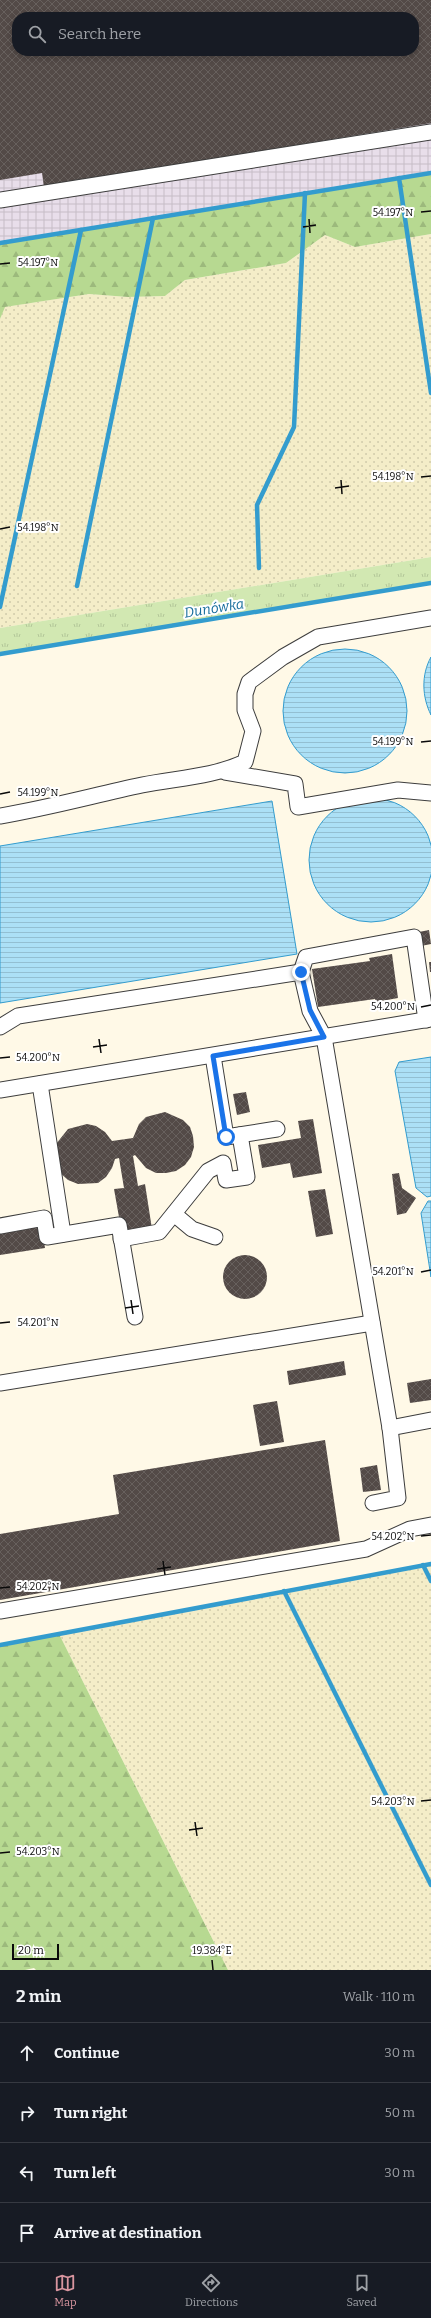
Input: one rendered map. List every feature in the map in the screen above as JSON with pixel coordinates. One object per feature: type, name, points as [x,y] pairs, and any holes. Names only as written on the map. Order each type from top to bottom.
[{"type":"lane","points":[[0,200],[431,132]]},
{"type":"lane","points":[[0,816],[40,809],[143,785],[225,772],[245,762],[247,756],[253,731],[245,710],[245,694],[249,682],[283,657],[318,637],[431,618]]},
{"type":"lane","points":[[225,772],[295,784],[298,807],[398,790],[431,793]]},
{"type":"lane","points":[[0,1090],[213,1056],[324,1037],[429,1020],[414,937],[306,957],[301,972],[310,1010],[324,1037],[390,1428],[398,1498],[372,1503]]},
{"type":"lane","points":[[0,1027],[18,1016],[301,972]]},
{"type":"lane","points":[[213,1056],[226,1137],[277,1129]]},
{"type":"lane","points":[[40,1084],[63,1234]]},
{"type":"lane","points":[[122,1239],[159,1232],[208,1171],[223,1163],[226,1180],[247,1177],[240,1135]]},
{"type":"lane","points":[[174,1214],[192,1230],[215,1237]]},
{"type":"lane","points":[[0,1226],[44,1218],[47,1237],[119,1225],[135,1317]]},
{"type":"lane","points":[[0,1383],[372,1323]]},
{"type":"lane","points":[[390,1428],[431,1420]]},
{"type":"lane","points":[[0,1611],[366,1549],[410,1529],[431,1525]]},
{"type":"shaded area","points":[[0,0],[431,0],[431,173],[0,243]]},
{"type":"shaded area","points":[[431,234],[431,557],[0,628],[0,319],[4,307],[89,294],[128,297],[165,296],[185,280],[286,263],[325,235],[355,247]]},
{"type":"shaded area","points":[[431,1564],[431,1970],[228,1970],[59,1634]]},
{"type":"green space","points":[[431,173],[431,234],[355,247],[325,235],[286,263],[185,280],[165,296],[128,297],[89,294],[5,307],[0,319],[0,243]]},
{"type":"green space","points":[[431,557],[431,583],[0,654],[0,628]]},
{"type":"green space","points":[[59,1634],[228,1970],[36,1970],[34,1968],[25,1970],[0,1970],[0,1645]]},
{"type":"water","points":[[345,649],[357,650],[369,654],[379,659],[389,667],[397,677],[402,687],[406,699],[406,723],[402,735],[397,745],[389,755],[379,763],[369,768],[357,772],[345,773],[333,772],[321,768],[311,763],[301,755],[293,745],[288,735],[284,723],[283,711],[284,699],[288,687],[293,677],[301,667],[311,659],[321,654],[333,650]]},
{"type":"water","points":[[431,657],[431,715],[424,693],[424,679]]},
{"type":"water","points":[[371,798],[383,799],[395,803],[415,816],[428,836],[432,848],[432,872],[428,884],[415,904],[395,917],[383,921],[371,922],[359,921],[347,917],[327,904],[314,884],[310,872],[309,860],[310,848],[314,836],[327,816],[347,803],[359,799]]},
{"type":"water","points":[[272,801],[297,954],[0,1003],[0,846]]},
{"type":"water","points":[[431,1057],[431,1196],[427,1197],[416,1188],[395,1071],[399,1062]]},
{"type":"water","points":[[428,1201],[431,1201],[431,1277],[421,1213]]},
{"type":"building","points":[[0,0],[431,0],[431,123],[44,187],[42,173],[0,180]]},
{"type":"building","points":[[429,930],[431,944],[421,946],[419,932]]},
{"type":"building","points":[[392,954],[398,998],[376,1002],[375,999],[318,1007],[312,969],[370,961],[369,958]]},
{"type":"building","points":[[429,962],[431,962],[431,972],[430,972]]},
{"type":"building","points":[[246,1092],[250,1112],[237,1115],[233,1094]]},
{"type":"building","points":[[165,1112],[183,1120],[190,1127],[194,1147],[191,1157],[185,1165],[176,1171],[156,1173],[146,1168],[135,1155],[133,1156],[138,1186],[145,1184],[152,1229],[122,1234],[114,1189],[124,1188],[119,1158],[115,1159],[112,1168],[106,1177],[98,1183],[78,1184],[68,1180],[60,1173],[56,1144],[68,1129],[87,1124],[96,1126],[105,1132],[112,1141],[133,1138],[139,1124],[146,1117]]},
{"type":"building","points":[[313,1119],[322,1173],[293,1178],[290,1163],[262,1168],[258,1145],[301,1138],[298,1121]]},
{"type":"building","points":[[399,1173],[402,1188],[416,1198],[406,1213],[397,1215],[392,1174]]},
{"type":"building","points":[[325,1189],[333,1234],[316,1237],[308,1191]]},
{"type":"building","points":[[41,1224],[45,1248],[0,1255],[0,1230]]},
{"type":"building","points":[[241,1255],[249,1255],[261,1261],[267,1273],[267,1281],[261,1293],[249,1299],[241,1299],[229,1293],[223,1281],[223,1273],[229,1261]]},
{"type":"building","points":[[344,1361],[346,1375],[289,1385],[287,1371]]},
{"type":"building","points":[[431,1379],[431,1400],[410,1403],[407,1383]]},
{"type":"building","points":[[277,1401],[284,1442],[260,1446],[253,1405]]},
{"type":"building","points":[[325,1440],[340,1541],[0,1600],[0,1534],[119,1514],[113,1475]]},
{"type":"building","points":[[377,1465],[381,1490],[363,1492],[360,1468]]},
{"type":"waterway","points":[[0,243],[431,173]]},
{"type":"waterway","points":[[399,178],[431,393]]},
{"type":"waterway","points":[[259,568],[257,505],[294,427],[305,193]]},
{"type":"waterway","points":[[77,586],[153,218]]},
{"type":"waterway","points":[[0,607],[81,230]]},
{"type":"waterway","name":"Dunówka","points":[[0,654],[431,583]]},
{"type":"waterway","points":[[0,1645],[431,1564]]},
{"type":"waterway","points":[[423,1565],[431,1581]]},
{"type":"waterway","points":[[284,1591],[431,1885]]},
{"type":"route","points":[[226,1137],[213,1056],[324,1037],[310,1010],[301,972]]}]
